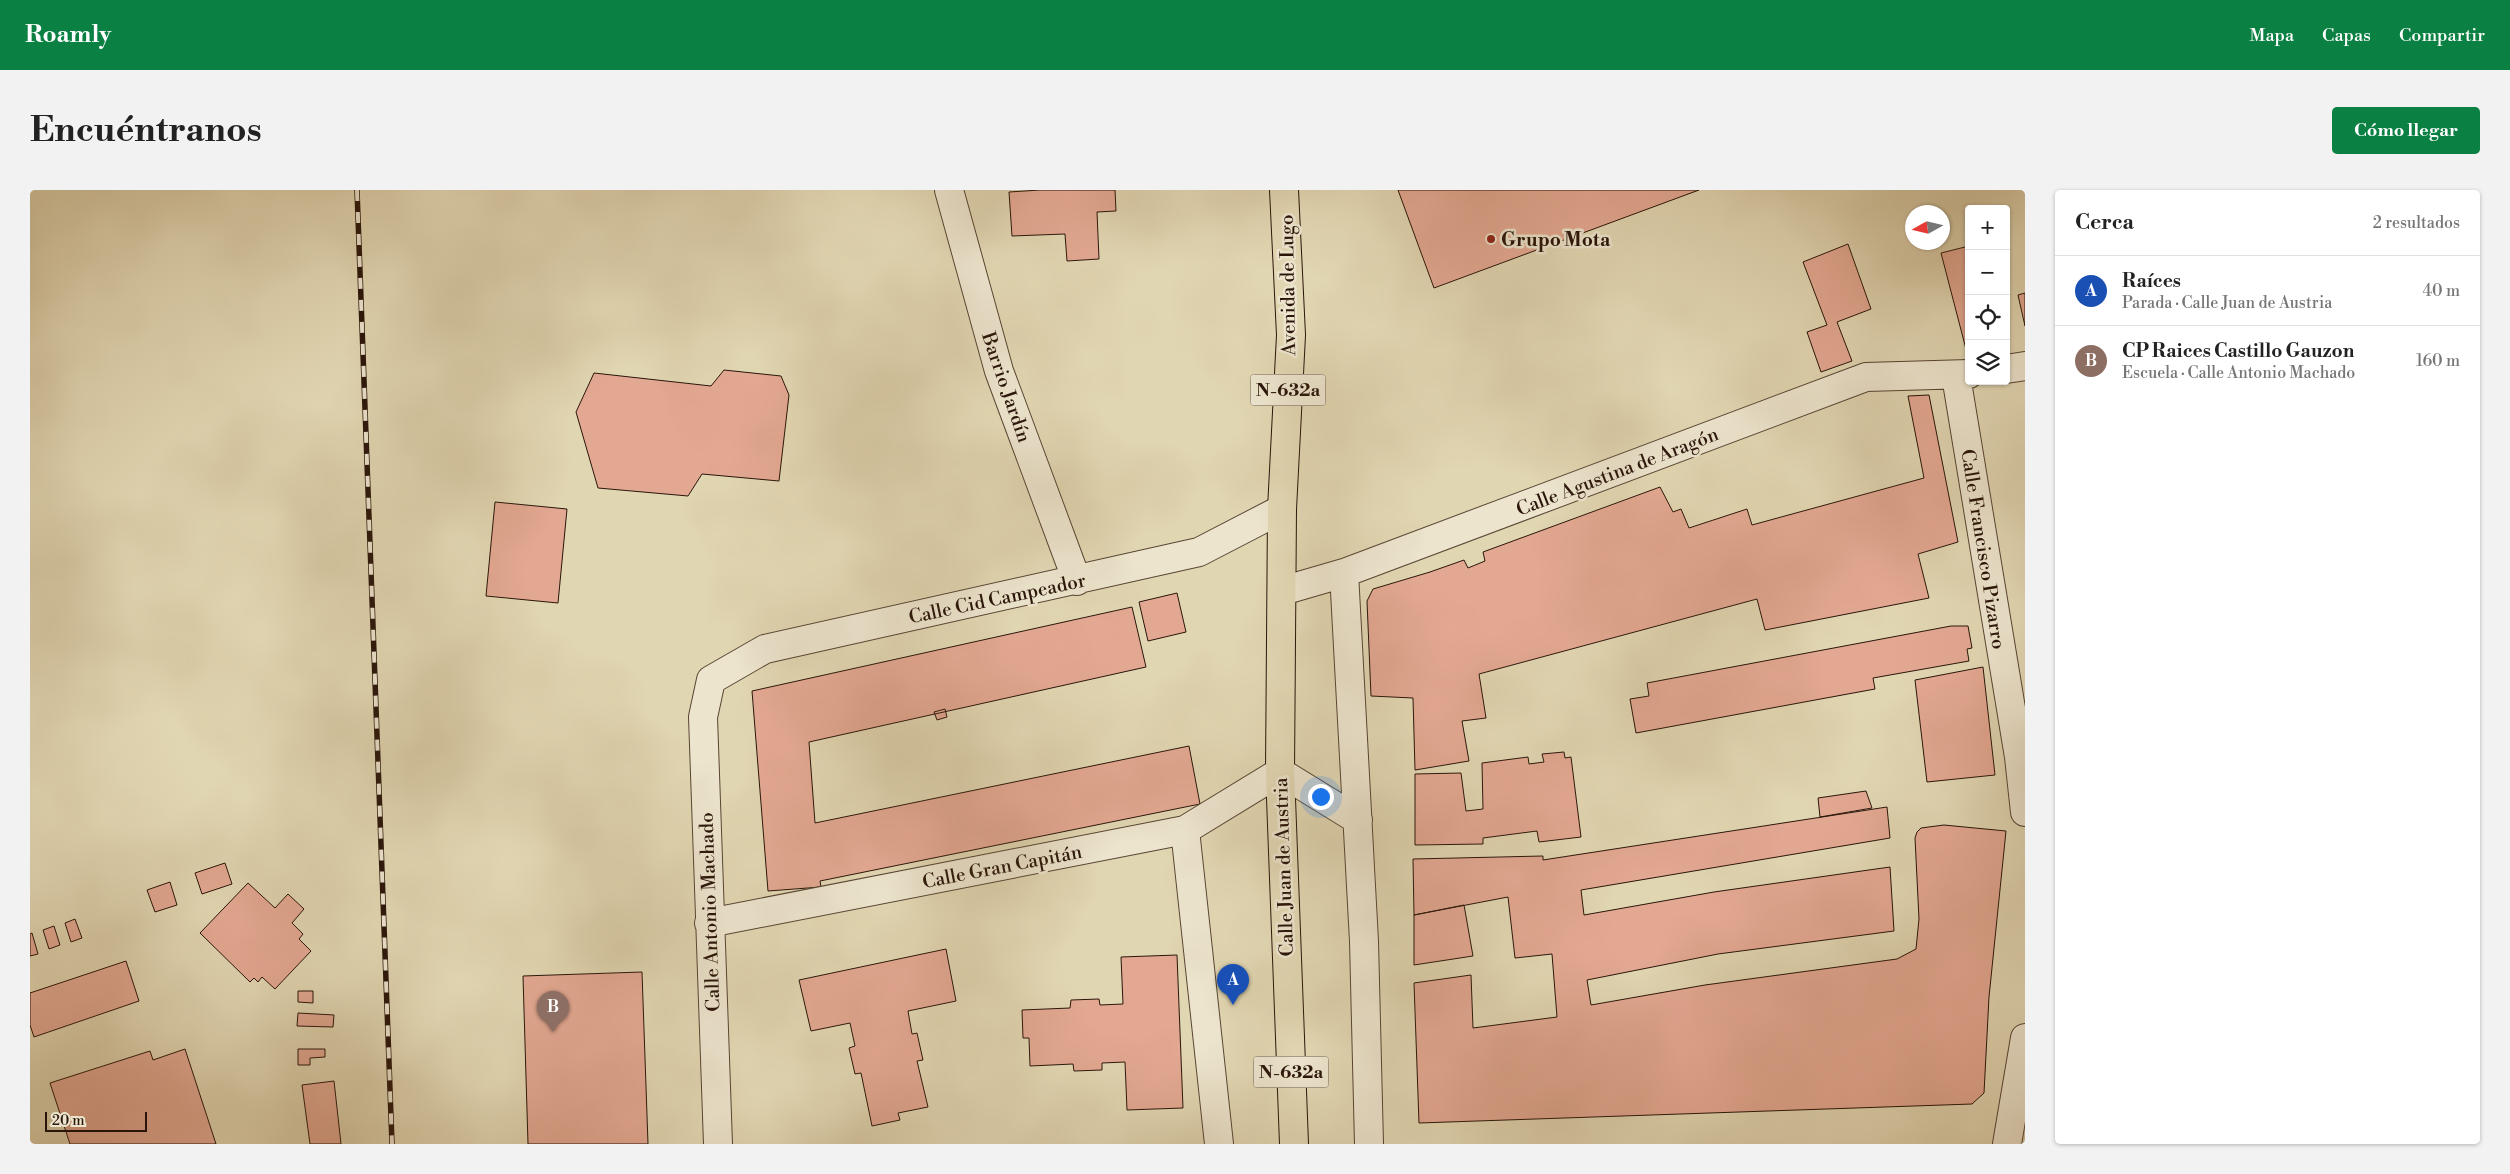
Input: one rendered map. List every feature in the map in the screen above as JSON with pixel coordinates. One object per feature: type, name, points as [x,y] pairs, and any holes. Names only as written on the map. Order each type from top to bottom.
[{"type":"main road","name":"Avenida de Lugo","points":[[1282,591],[1282,509],[1291,335],[1284,190]]},
{"type":"main road","name":"Calle Juan de Austria","points":[[1282,591],[1280,772],[1294,1144]]},
{"type":"street","name":"Barrio Jardín","points":[[949,190],[999,371],[1077,581]]},
{"type":"street","points":[[2010,368],[2025,366]]},
{"type":"street","name":"Calle Agustina de Aragón","points":[[1282,591],[1344,573],[1866,377],[1962,375]]},
{"type":"street","name":"Calle Francisco Pizarro","points":[[1962,375],[2019,757],[2025,812]]},
{"type":"street","name":"Calle Cid Campeador","points":[[711,680],[765,649],[1077,581],[1199,552],[1282,509]]},
{"type":"street","points":[[1344,573],[1364,941],[1369,1144]]},
{"type":"street","name":"Calle Antonio Machado","points":[[711,680],[703,717],[718,1144]]},
{"type":"street","points":[[1280,772],[1358,820]]},
{"type":"street","name":"Calle Gran Capitán","points":[[709,923],[1185,830],[1280,772]]},
{"type":"street","points":[[1185,830],[1219,1144]]},
{"type":"street","points":[[2007,1144],[2025,1038]]},
{"type":"building","points":[[1115,190],[1116,211],[1097,212],[1099,259],[1067,261],[1065,234],[1012,236],[1009,192]]},
{"type":"building","name":"Grupo Mota","points":[[1398,190],[1699,190],[1434,288]]},
{"type":"building","points":[[1848,244],[1871,309],[1837,322],[1852,361],[1821,372],[1807,332],[1827,325],[1803,262]]},
{"type":"building","points":[[1965,247],[1965,345],[1941,253]]},
{"type":"building","points":[[2025,293],[2025,326],[2018,295]]},
{"type":"building","points":[[724,370],[781,376],[789,395],[779,481],[702,474],[688,496],[598,488],[576,412],[594,373],[711,386]]},
{"type":"building","points":[[1929,395],[1958,542],[1918,554],[1929,598],[1765,630],[1757,599],[1479,674],[1486,718],[1462,721],[1469,761],[1415,770],[1413,698],[1371,696],[1367,601],[1373,589],[1464,560],[1468,568],[1485,561],[1483,552],[1660,487],[1673,512],[1681,509],[1689,528],[1747,509],[1752,525],[1924,478],[1908,396]]},
{"type":"building","points":[[495,502],[567,509],[558,603],[486,596]]},
{"type":"building","points":[[1177,593],[1186,632],[1148,641],[1139,602]]},
{"type":"building","points":[[1132,607],[1146,667],[809,742],[815,823],[1189,746],[1200,804],[820,881],[821,887],[768,891],[752,691]]},
{"type":"building","points":[[1951,626],[1968,626],[1972,648],[1967,649],[1969,661],[1873,678],[1875,689],[1636,733],[1630,699],[1649,696],[1647,683]]},
{"type":"building","points":[[1983,667],[1995,775],[1927,782],[1915,680]]},
{"type":"building","points":[[945,709],[947,717],[937,720],[934,712]]},
{"type":"building","points":[[1564,752],[1565,758],[1571,757],[1581,837],[1539,842],[1537,831],[1483,838],[1483,844],[1415,845],[1415,774],[1461,773],[1466,811],[1483,809],[1482,763],[1528,757],[1529,764],[1544,762],[1542,754]]},
{"type":"building","points":[[1866,791],[1872,808],[1820,817],[1818,798]]},
{"type":"building","points":[[1887,807],[1890,838],[1581,890],[1584,915],[1714,892],[1890,867],[1894,931],[1718,954],[1587,980],[1591,1005],[1705,985],[1897,959],[1916,949],[1919,919],[1915,838],[1917,832],[1921,828],[1944,825],[2006,831],[1989,997],[1984,1093],[1972,1104],[1419,1123],[1414,983],[1471,975],[1473,1028],[1557,1017],[1552,954],[1515,958],[1508,897],[1414,915],[1413,859],[1543,856],[1543,860]]},
{"type":"building","points":[[225,863],[232,884],[202,894],[195,873]]},
{"type":"building","points":[[170,882],[177,905],[155,912],[147,890]]},
{"type":"building","points":[[248,883],[275,908],[288,894],[304,909],[292,923],[303,934],[299,939],[311,951],[275,989],[262,977],[258,982],[254,978],[250,982],[200,933]]},
{"type":"building","points":[[1464,905],[1473,956],[1414,965],[1414,915]]},
{"type":"building","points":[[75,919],[82,938],[71,942],[65,923]]},
{"type":"building","points":[[54,926],[60,945],[49,949],[43,930]]},
{"type":"building","points":[[32,933],[38,954],[30,956],[30,934]]},
{"type":"building","points":[[946,949],[956,1001],[908,1011],[912,1034],[917,1033],[923,1060],[917,1061],[928,1107],[898,1113],[900,1120],[872,1126],[861,1073],[855,1074],[849,1048],[855,1046],[850,1023],[811,1031],[799,980]]},
{"type":"building","points":[[1177,955],[1183,1108],[1127,1110],[1125,1062],[1102,1063],[1102,1070],[1074,1071],[1073,1064],[1030,1066],[1029,1038],[1023,1038],[1022,1010],[1070,1008],[1071,1000],[1099,999],[1100,1005],[1123,1004],[1121,957]]},
{"type":"building","points":[[126,961],[139,1001],[34,1037],[30,1025],[30,993]]},
{"type":"building","points":[[642,972],[648,1144],[528,1144],[523,976]]},
{"type":"building","points":[[298,991],[313,991],[313,1003],[298,1002]]},
{"type":"building","points":[[298,1013],[334,1015],[333,1027],[297,1026]]},
{"type":"building","points":[[185,1049],[216,1144],[70,1144],[50,1083],[150,1051],[153,1060]]},
{"type":"building","points":[[298,1049],[325,1049],[325,1057],[310,1058],[310,1065],[298,1065]]},
{"type":"building","points":[[334,1081],[341,1144],[310,1144],[302,1085]]},
{"type":"railway","points":[[357,190],[392,1144]]},
{"type":"place","name":"Grupo Mota","points":[[1491,239]]},
{"type":"place","name":"Raíces","points":[[1233,1005]]},
{"type":"place","name":"CP Raices Castillo Gauzon","points":[[553,1032]]}]
